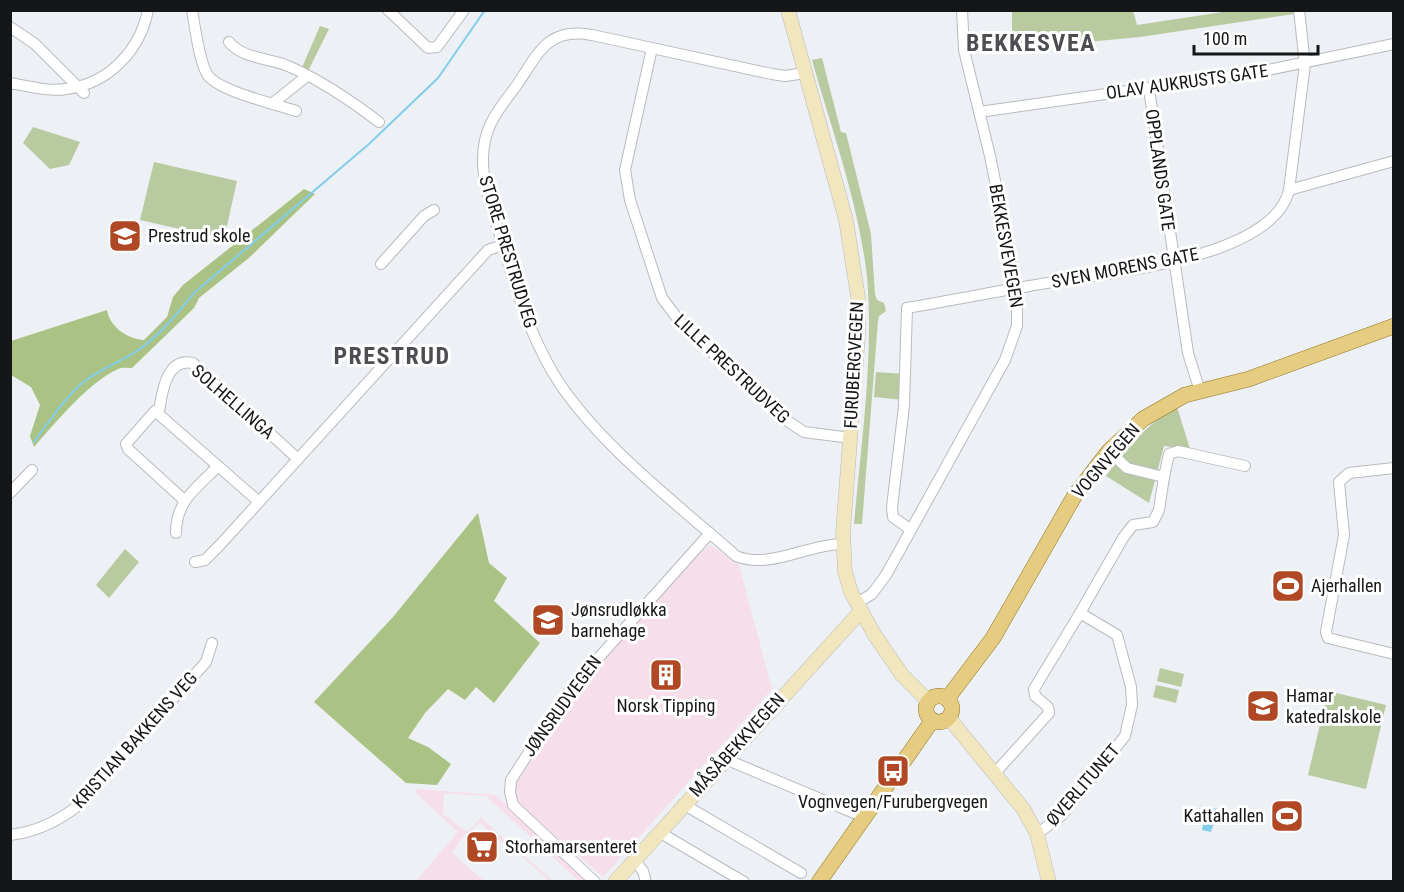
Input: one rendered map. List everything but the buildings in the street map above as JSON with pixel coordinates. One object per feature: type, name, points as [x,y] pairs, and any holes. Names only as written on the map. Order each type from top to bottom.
[{"type":"main road","name":"FURUBERGVEGEN","points":[[788,10],[846,220],[855,267],[858,336],[843,544],[845,572],[859,607],[902,675],[928,701]]},
{"type":"main road","name":"VOGNVEGEN","points":[[947,699],[993,638],[1061,516],[1109,451],[1151,413],[1172,401],[1200,391],[1249,379],[1394,326]]},
{"type":"main road","name":"MÅSÅBEKKVEGEN","points":[[615,882],[859,607]]},
{"type":"main road","points":[[937,696],[947,699],[952,708],[949,718],[942,722],[932,721],[926,712],[928,701],[937,696]]},
{"type":"main road","points":[[949,718],[1024,810],[1037,834],[1049,882]]},
{"type":"main road","points":[[819,882],[932,721]]},
{"type":"street","points":[[10,83],[49,89],[82,89],[103,76],[126,57],[145,24],[148,10]]},
{"type":"street","points":[[192,10],[203,64],[210,79],[225,87],[296,111]]},
{"type":"street","points":[[388,10],[428,48],[437,46],[464,10]]},
{"type":"street","name":"BEKKESVEVEGEN","points":[[859,607],[872,594],[911,530],[1011,349],[1017,326],[1017,289],[964,51],[962,10]]},
{"type":"street","name":"SVEN MORENS GATE","points":[[911,530],[893,517],[892,507],[905,387],[907,308],[1174,262],[1218,249],[1275,216],[1287,200],[1305,64],[1299,10]]},
{"type":"street","points":[[10,27],[35,44],[82,89]]},
{"type":"street","name":"STORE PRESTRUDVEG","points":[[805,73],[785,76],[772,74],[574,32],[564,33],[555,36],[491,123],[483,149],[484,180],[531,330],[561,384],[603,436],[736,556],[757,561],[822,545],[843,544]]},
{"type":"street","points":[[229,42],[238,51],[287,65],[307,75],[345,96],[379,122]]},
{"type":"street","name":"OLAV AUKRUSTS GATE","points":[[979,112],[1149,89],[1305,64],[1394,44]]},
{"type":"street","name":"LILLE PRESTRUDVEG","points":[[652,48],[627,157],[626,179],[662,298],[684,327],[789,422],[804,432],[851,438]]},
{"type":"street","points":[[273,103],[307,75]]},
{"type":"street","name":"OPPLANDS GATE","points":[[1149,89],[1188,353],[1200,391]]},
{"type":"street","points":[[1288,190],[1394,161]]},
{"type":"street","points":[[381,264],[424,216],[434,210]]},
{"type":"street","points":[[195,562],[205,560],[219,546],[488,250],[503,245]]},
{"type":"street","name":"SOLHELLINGA","points":[[159,411],[170,372],[181,364],[193,363],[298,459]]},
{"type":"street","points":[[185,501],[128,449],[126,444],[152,413],[159,411],[258,501]]},
{"type":"street","points":[[1109,451],[1126,468],[1164,477]]},
{"type":"street","points":[[995,773],[1049,713],[1048,707],[1035,696],[1034,689],[1123,538],[1133,525],[1153,522],[1159,510],[1169,454],[1178,451],[1245,465]]},
{"type":"street","points":[[176,533],[176,514],[218,466]]},
{"type":"street","points":[[1394,468],[1349,472],[1339,482],[1344,535],[1326,632],[1328,638],[1394,654]]},
{"type":"street","points":[[10,493],[32,470]]},
{"type":"street","name":"JØNSRUDVEGEN","points":[[595,882],[513,805],[510,792],[511,780],[568,692],[710,533]]},
{"type":"street","name":"ØVERLITUNET","points":[[1037,834],[1061,816],[1125,736],[1132,705],[1131,687],[1116,634],[1080,613]]},
{"type":"street","name":"KRISTIAN BAKKENS VEG","points":[[10,836],[28,832],[60,819],[85,798],[206,662],[212,642]]},
{"type":"street","points":[[725,759],[854,813]]},
{"type":"street","points":[[683,804],[801,873]]},
{"type":"street","points":[[659,832],[744,882]]},
{"type":"street","points":[[634,860],[643,871],[646,882]]},
{"type":"shaded area","points":[[710,545],[739,565],[772,689],[603,877],[517,803],[515,784],[579,687],[697,555]]},
{"type":"shaded area","points":[[417,789],[495,795],[589,881],[579,881],[486,796],[444,793],[443,814],[467,832],[481,818],[553,881],[549,881],[519,853],[516,855],[496,838],[499,835],[493,829],[490,832],[479,822],[467,836],[465,834],[452,853],[484,881],[415,882],[458,832],[415,792]]},
{"type":"green space","points":[[1236,10],[1294,11],[1294,14],[1140,37],[1012,49],[1012,11],[1133,11],[1137,25]]},
{"type":"green space","points":[[320,26],[329,29],[306,75],[300,72]]},
{"type":"green space","points":[[822,58],[841,132],[846,133],[871,234],[875,294],[877,300],[884,303],[886,311],[879,316],[878,321],[862,524],[854,524],[868,370],[867,277],[858,222],[812,60]]},
{"type":"green space","points":[[33,127],[80,142],[69,165],[50,169],[23,143]]},
{"type":"green space","points":[[154,162],[237,181],[224,239],[140,220]]},
{"type":"green space","points":[[304,189],[315,194],[250,257],[199,298],[194,308],[132,368],[118,369],[96,383],[73,404],[34,447],[30,436],[40,405],[31,387],[11,375],[11,341],[107,310],[112,322],[120,331],[144,340],[167,317],[173,297],[183,285]]},
{"type":"green space","points":[[876,372],[904,374],[903,400],[874,397]]},
{"type":"green space","points":[[1177,407],[1190,449],[1164,446],[1149,503],[1106,476],[1147,428]]},
{"type":"green space","points":[[478,513],[489,563],[507,578],[494,601],[540,643],[494,703],[476,687],[465,700],[448,689],[425,713],[408,738],[428,747],[451,764],[437,785],[406,783],[314,702],[393,617]]},
{"type":"green space","points":[[125,549],[139,562],[109,598],[96,585]]},
{"type":"green space","points":[[1160,668],[1184,674],[1181,687],[1157,681]]},
{"type":"green space","points":[[1156,685],[1179,690],[1176,703],[1153,697]]},
{"type":"green space","points":[[1328,691],[1386,705],[1366,789],[1308,775]]},
{"type":"water","points":[[1207,807],[1218,809],[1211,832],[1202,830]]},
{"type":"waterway","points":[[34,442],[73,391],[86,380],[149,342],[194,293],[369,144],[438,78],[485,10]]},
{"type":"place","name":"Prestrud skole","points":[[125,236]]},
{"type":"place","name":"Ajerhallen","points":[[1288,586]]},
{"type":"place","name":"Jønsrudløkka barnehage","points":[[548,620]]},
{"type":"place","name":"Norsk Tipping","points":[[666,675]]},
{"type":"place","name":"Hamar katedralskole","points":[[1263,706]]},
{"type":"place","name":"Vognvegen/Furubergvegen","points":[[893,771]]},
{"type":"place","name":"Kattahallen","points":[[1287,816]]},
{"type":"place","name":"Storhamarsenteret","points":[[482,847]]},
{"type":"district","name":"BEKKESVEA","points":[[1031,43]]},
{"type":"district","name":"PRESTRUD","points":[[392,356]]}]
